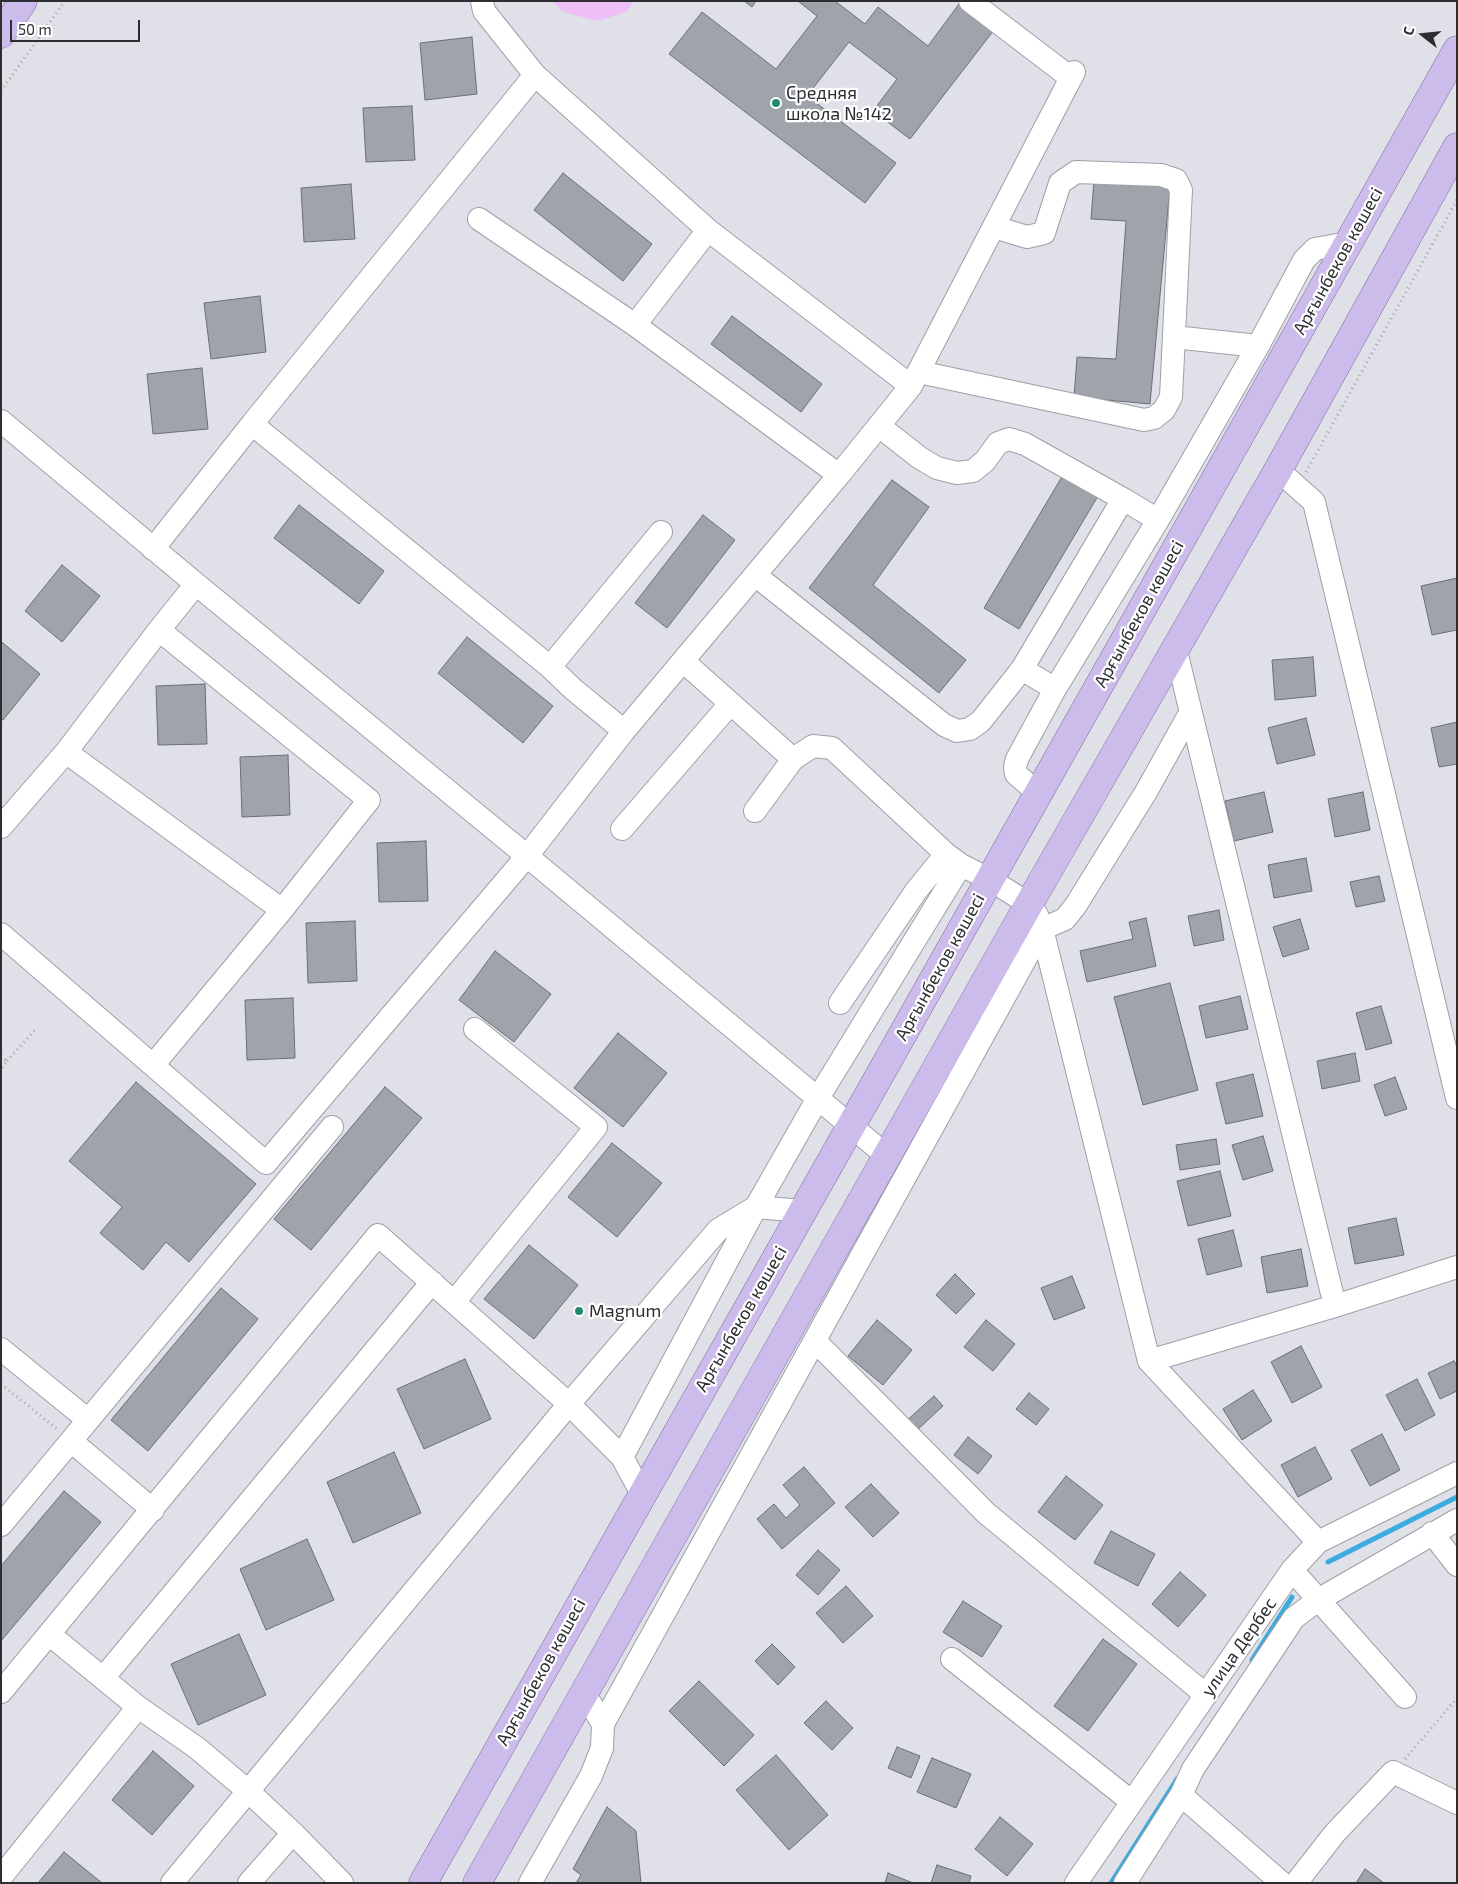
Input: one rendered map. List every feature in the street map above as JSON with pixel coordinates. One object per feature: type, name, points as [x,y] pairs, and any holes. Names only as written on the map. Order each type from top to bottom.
[{"type":"main road","points":[[1,34],[23,1]]},
{"type":"main road","name":"Арғынбеков көшесі","points":[[423,1883],[1457,50]]},
{"type":"main road","points":[[477,1883],[1029,904],[1176,651],[1288,479],[1457,147]]},
{"type":"street","points":[[482,1],[484,11],[535,75],[708,230],[915,379],[1144,420],[1154,418],[1164,410],[1171,396],[1181,190],[1176,180],[1161,175],[1076,172],[1060,183],[1044,233],[1027,237],[994,228]]},
{"type":"street","points":[[266,1163],[527,856],[624,730],[839,475],[915,379],[1073,75],[970,1]]},
{"type":"street","points":[[153,549],[535,75]]},
{"type":"street","points":[[479,219],[635,325],[839,475]]},
{"type":"street","points":[[635,325],[708,230]]},
{"type":"street","points":[[1038,792],[1016,774],[1016,759],[1055,689],[1158,520],[1258,346],[1304,260],[1315,249],[1348,243]]},
{"type":"street","points":[[1174,337],[1258,346]]},
{"type":"street","points":[[1,421],[153,549],[888,1156]]},
{"type":"street","points":[[252,424],[550,667],[573,689],[624,730]]},
{"type":"street","points":[[879,426],[928,463],[937,468],[957,473],[973,471],[985,461],[998,443],[1009,440],[1025,444],[1158,520]]},
{"type":"street","points":[[1288,479],[1314,502],[1457,1098]]},
{"type":"street","points":[[755,575],[944,724],[957,731],[970,729],[981,722],[1022,669],[1123,499]]},
{"type":"street","points":[[550,667],[661,532]]},
{"type":"street","points":[[1,827],[66,752],[158,630],[196,584]]},
{"type":"street","points":[[154,1064],[282,910],[369,800],[158,630]]},
{"type":"street","points":[[1176,651],[1335,1306]]},
{"type":"street","points":[[683,661],[792,760]]},
{"type":"street","points":[[1022,669],[1055,689]]},
{"type":"street","points":[[622,829],[730,704]]},
{"type":"street","points":[[530,1883],[591,1776],[602,1748],[603,1724],[1042,929],[1065,918],[1076,905],[1146,792],[1190,713]]},
{"type":"street","points":[[755,811],[792,760],[813,746],[832,748],[953,859],[1029,904],[1037,915],[1042,929],[1150,1361],[1318,1542]]},
{"type":"street","points":[[66,752],[282,910]]},
{"type":"street","points":[[840,1003],[916,891],[953,859]]},
{"type":"street","points":[[622,1457],[756,1207],[953,859]]},
{"type":"street","points":[[1,934],[288,1180]]},
{"type":"street","points":[[454,1302],[596,1127],[475,1029]]},
{"type":"street","points":[[5,1513],[71,1441],[332,1127]]},
{"type":"street","points":[[172,1883],[569,1404],[718,1230],[756,1207],[802,1211]]},
{"type":"street","points":[[1,1692],[378,1235],[569,1404],[622,1457],[642,1494]]},
{"type":"street","points":[[1150,1361],[1335,1306],[1457,1267]]},
{"type":"street","points":[[104,1677],[432,1282]]},
{"type":"street","points":[[815,1341],[986,1513],[1206,1695]]},
{"type":"street","points":[[1,1349],[88,1420]]},
{"type":"street","points":[[71,1441],[153,1510]]},
{"type":"street","name":"улица Дербес","points":[[1076,1883],[1292,1570],[1318,1542],[1457,1473]]},
{"type":"street","name":"улица Дербес","points":[[1124,1883],[1181,1795],[1194,1769],[1294,1618],[1318,1600],[1457,1520]]},
{"type":"street","points":[[1432,1533],[1457,1565]]},
{"type":"street","points":[[1292,1570],[1405,1697]]},
{"type":"street","points":[[49,1634],[138,1706],[197,1748],[248,1791],[342,1883]]},
{"type":"street","points":[[952,1659],[1132,1802]]},
{"type":"street","points":[[584,1693],[603,1724]]},
{"type":"street","points":[[1,1877],[138,1706]]},
{"type":"street","points":[[1296,1883],[1335,1833],[1394,1772],[1457,1803]]},
{"type":"street","points":[[1181,1795],[1282,1883]]},
{"type":"street","points":[[249,1883],[292,1833]]},
{"type":"path","points":[[1,91],[65,1]]},
{"type":"path","points":[[1288,479],[1457,200]]},
{"type":"path","points":[[1,1069],[36,1029]]},
{"type":"path","points":[[1,1056],[8,1061]]},
{"type":"path","points":[[1,1384],[71,1441]]},
{"type":"path","points":[[1394,1772],[1457,1698]]},
{"type":"shaded area","points":[[553,1],[634,1],[626,12],[598,21],[563,12]]},
{"type":"building","points":[[744,1],[756,1],[752,7]]},
{"type":"building","name":"Средняя школа №142","points":[[798,1],[835,1],[865,24],[878,7],[928,46],[959,4],[994,30],[910,139],[873,111],[897,79],[849,42],[807,96],[896,163],[865,203],[669,54],[702,12],[776,69],[817,16]]},
{"type":"building","points":[[472,37],[477,94],[425,100],[420,43]]},
{"type":"building","points":[[412,106],[415,160],[366,162],[363,108]]},
{"type":"building","points":[[563,173],[652,244],[623,281],[534,210]]},
{"type":"building","points":[[1094,180],[1170,187],[1150,404],[1074,397],[1077,357],[1116,359],[1126,221],[1091,219]]},
{"type":"building","points":[[351,184],[355,239],[304,242],[301,188]]},
{"type":"building","points":[[260,296],[266,352],[211,359],[204,303]]},
{"type":"building","points":[[732,316],[822,384],[801,412],[711,344]]},
{"type":"building","points":[[202,368],[208,429],[153,434],[147,374]]},
{"type":"building","points":[[1063,475],[1098,496],[1019,629],[984,608]]},
{"type":"building","points":[[892,480],[929,507],[873,585],[966,660],[939,693],[809,588]]},
{"type":"building","points":[[299,505],[384,571],[359,604],[274,538]]},
{"type":"building","points":[[703,515],[735,540],[667,628],[635,603]]},
{"type":"building","points":[[62,565],[100,596],[62,642],[25,611]]},
{"type":"building","points":[[1457,578],[1457,630],[1432,635],[1421,586]]},
{"type":"building","points":[[467,637],[553,706],[523,743],[438,673]]},
{"type":"building","points":[[3,643],[40,674],[3,720],[1,719],[1,645]]},
{"type":"building","points":[[1313,657],[1316,696],[1275,700],[1272,660]]},
{"type":"building","points":[[205,684],[207,744],[158,745],[156,686]]},
{"type":"building","points":[[1306,718],[1315,755],[1277,764],[1268,728]]},
{"type":"building","points":[[1457,722],[1457,764],[1439,767],[1431,728]]},
{"type":"building","points":[[288,755],[290,815],[242,817],[240,757]]},
{"type":"building","points":[[1264,792],[1273,832],[1234,841],[1225,801]]},
{"type":"building","points":[[1363,792],[1370,830],[1335,837],[1328,799]]},
{"type":"building","points":[[426,841],[428,901],[379,902],[377,843]]},
{"type":"building","points":[[1306,858],[1312,891],[1274,898],[1268,865]]},
{"type":"building","points":[[1379,876],[1385,901],[1356,907],[1350,882]]},
{"type":"building","points":[[1219,910],[1224,940],[1194,946],[1188,916]]},
{"type":"building","points":[[1146,918],[1156,966],[1087,982],[1080,951],[1133,939],[1129,922]]},
{"type":"building","points":[[1300,919],[1309,949],[1283,957],[1273,927]]},
{"type":"building","points":[[355,921],[357,981],[308,983],[306,923]]},
{"type":"building","points":[[495,951],[551,994],[514,1042],[459,1000]]},
{"type":"building","points":[[1170,983],[1198,1090],[1143,1105],[1114,997]]},
{"type":"building","points":[[1240,996],[1248,1029],[1206,1038],[1199,1006]]},
{"type":"building","points":[[293,998],[295,1058],[247,1060],[245,1000]]},
{"type":"building","points":[[1381,1006],[1392,1043],[1366,1050],[1356,1013]]},
{"type":"building","points":[[618,1033],[667,1073],[623,1127],[574,1088]]},
{"type":"building","points":[[1355,1053],[1360,1081],[1322,1089],[1317,1061]]},
{"type":"building","points":[[1253,1074],[1263,1116],[1226,1124],[1216,1083]]},
{"type":"building","points":[[1395,1077],[1407,1109],[1385,1116],[1374,1085]]},
{"type":"building","points":[[136,1082],[256,1184],[189,1262],[166,1242],[143,1270],[100,1233],[122,1207],[69,1161]]},
{"type":"building","points":[[385,1087],[422,1118],[311,1250],[274,1219]]},
{"type":"building","points":[[1263,1136],[1273,1171],[1243,1180],[1232,1145]]},
{"type":"building","points":[[1216,1139],[1220,1164],[1180,1170],[1176,1145]]},
{"type":"building","points":[[612,1143],[662,1183],[617,1237],[568,1197]]},
{"type":"building","points":[[1220,1171],[1231,1216],[1188,1226],[1177,1181]]},
{"type":"building","points":[[1396,1218],[1404,1255],[1355,1264],[1348,1228]]},
{"type":"building","points":[[1233,1230],[1242,1266],[1207,1275],[1198,1239]]},
{"type":"building","points":[[529,1245],[578,1285],[534,1339],[484,1299]]},
{"type":"building","points":[[1301,1249],[1308,1286],[1267,1293],[1261,1257]]},
{"type":"building","points":[[955,1274],[975,1294],[956,1314],[936,1295]]},
{"type":"building","points":[[1072,1276],[1085,1308],[1054,1320],[1041,1288]]},
{"type":"building","points":[[221,1288],[258,1319],[148,1451],[111,1420]]},
{"type":"building","points":[[877,1320],[912,1350],[883,1385],[848,1356]]},
{"type":"building","points":[[986,1320],[1015,1344],[993,1371],[964,1347]]},
{"type":"building","points":[[1301,1346],[1322,1387],[1292,1403],[1271,1362]]},
{"type":"building","points":[[465,1359],[491,1419],[424,1449],[397,1389]]},
{"type":"building","points":[[1454,1361],[1457,1366],[1457,1391],[1440,1399],[1428,1373]]},
{"type":"building","points":[[1417,1379],[1435,1415],[1405,1431],[1386,1395]]},
{"type":"building","points":[[1253,1390],[1272,1421],[1242,1440],[1223,1409]]},
{"type":"building","points":[[1029,1393],[1049,1409],[1036,1425],[1016,1409]]},
{"type":"building","points":[[934,1396],[943,1406],[914,1433],[904,1423]]},
{"type":"building","points":[[1382,1434],[1400,1470],[1370,1486],[1351,1450]]},
{"type":"building","points":[[968,1437],[992,1456],[978,1474],[954,1455]]},
{"type":"building","points":[[1315,1447],[1332,1479],[1298,1497],[1281,1465]]},
{"type":"building","points":[[394,1452],[421,1513],[353,1543],[327,1482]]},
{"type":"building","points":[[804,1467],[835,1503],[782,1549],[757,1519],[774,1504],[786,1518],[800,1505],[783,1485]]},
{"type":"building","points":[[1066,1476],[1103,1505],[1075,1540],[1038,1512]]},
{"type":"building","points":[[871,1484],[899,1513],[873,1537],[845,1507]]},
{"type":"building","points":[[64,1491],[101,1522],[1,1641],[1,1566]]},
{"type":"building","points":[[1111,1531],[1155,1554],[1138,1586],[1094,1563]]},
{"type":"building","points":[[307,1539],[334,1600],[266,1630],[240,1569]]},
{"type":"building","points":[[818,1550],[840,1570],[818,1595],[796,1575]]},
{"type":"building","points":[[1180,1572],[1206,1595],[1178,1627],[1152,1604]]},
{"type":"building","points":[[846,1586],[873,1616],[843,1643],[816,1613]]},
{"type":"building","points":[[963,1601],[1002,1626],[982,1657],[943,1632]]},
{"type":"building","points":[[239,1634],[266,1695],[198,1725],[171,1664]]},
{"type":"building","points":[[1103,1639],[1137,1664],[1088,1731],[1054,1706]]},
{"type":"building","points":[[772,1644],[795,1667],[778,1685],[755,1661]]},
{"type":"building","points":[[699,1681],[754,1735],[724,1766],[669,1711]]},
{"type":"building","points":[[826,1701],[853,1728],[832,1750],[804,1723]]},
{"type":"building","points":[[897,1747],[920,1756],[911,1778],[888,1768]]},
{"type":"building","points":[[153,1751],[194,1786],[152,1835],[112,1800]]},
{"type":"building","points":[[776,1755],[828,1815],[789,1850],[736,1790]]},
{"type":"building","points":[[932,1758],[971,1774],[956,1808],[917,1792]]},
{"type":"building","points":[[607,1807],[636,1831],[641,1883],[576,1883],[581,1875],[573,1869]]},
{"type":"building","points":[[1000,1817],[1033,1844],[1007,1876],[975,1849]]},
{"type":"building","points":[[64,1852],[102,1883],[38,1883]]},
{"type":"building","points":[[937,1865],[971,1876],[969,1883],[931,1883]]},
{"type":"building","points":[[1365,1869],[1384,1883],[1356,1883]]},
{"type":"building","points":[[888,1873],[913,1883],[885,1883]]},
{"type":"waterway","points":[[1328,1562],[1457,1497]]},
{"type":"waterway","points":[[1252,1660],[1292,1597]]},
{"type":"waterway","points":[[1111,1883],[1177,1779]]},
{"type":"place","name":"Средняя школа №142","points":[[776,103]]},
{"type":"place","name":"Magnum","points":[[579,1311]]}]
